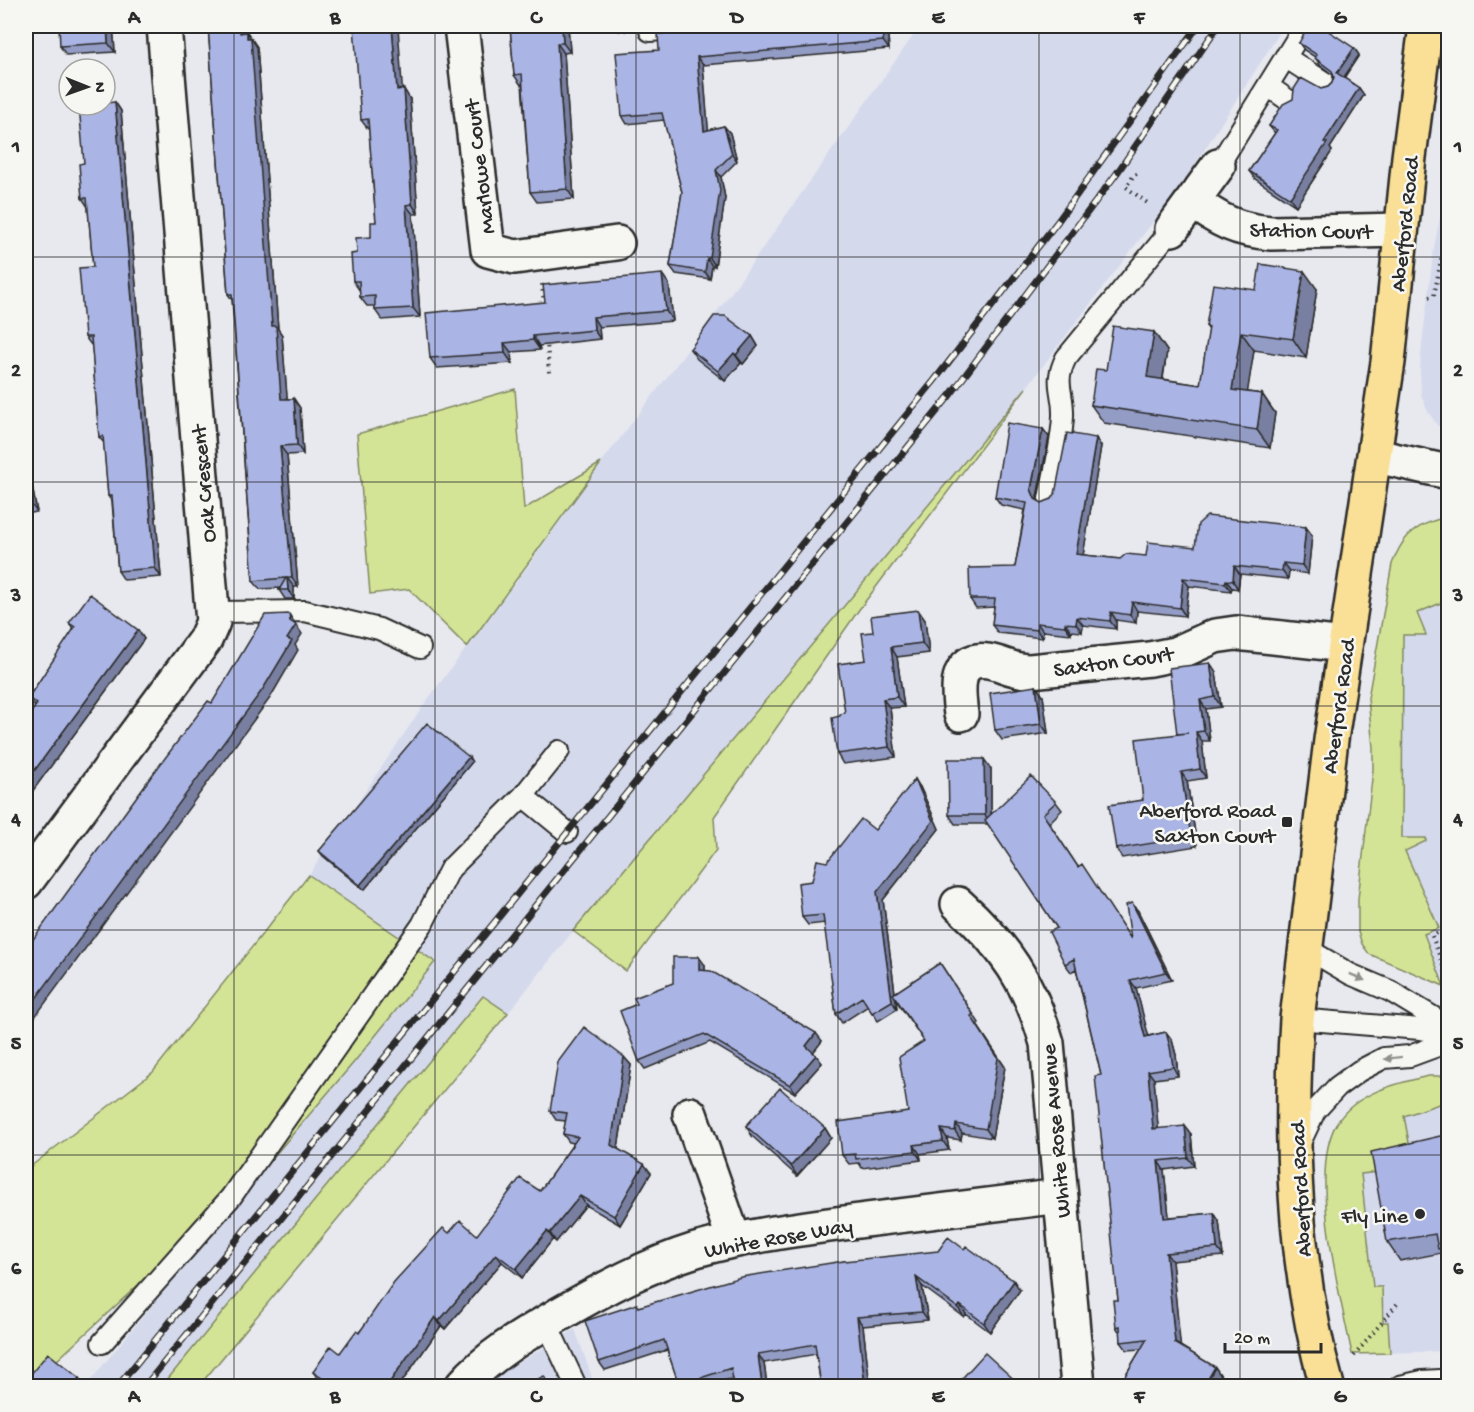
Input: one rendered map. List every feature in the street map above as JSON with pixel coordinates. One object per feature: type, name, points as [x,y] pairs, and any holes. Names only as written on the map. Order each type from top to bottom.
[{"type":"main road","name":"Aberford Road","points":[[1327,1386],[1318,1357],[1299,1232],[1293,1065],[1331,740],[1376,456],[1426,26]]},
{"type":"street","name":"Oak Crescent","points":[[26,882],[205,640],[213,622],[214,612],[164,26]]},
{"type":"street","name":"Marlowe Court","points":[[461,26],[488,249],[515,257],[617,243]]},
{"type":"street","points":[[1165,220],[1193,201],[1218,166]]},
{"type":"street","name":"Station Court","points":[[1193,201],[1230,225],[1251,231],[1271,233],[1401,230]]},
{"type":"street","points":[[1376,456],[1449,472]]},
{"type":"street","name":"Saxton Court","points":[[961,714],[958,684],[960,676],[971,664],[980,661],[989,661],[1019,671],[1138,660],[1175,654],[1215,636],[1236,633],[1345,645]]},
{"type":"street","name":"White Rose Avenue","points":[[958,904],[1009,958],[1022,978],[1047,1043],[1078,1386]]},
{"type":"street","points":[[690,1114],[734,1240]]},
{"type":"street","name":"White Rose Way","points":[[462,1386],[475,1371],[508,1345],[594,1294],[644,1270],[694,1251],[781,1231],[1060,1196]]},
{"type":"lane","points":[[650,31],[713,26]]},
{"type":"lane","points":[[1218,166],[1301,32]]},
{"type":"lane","points":[[1285,57],[1327,84]]},
{"type":"lane","points":[[1268,86],[1288,99]]},
{"type":"lane","points":[[1049,499],[1063,417],[1059,391],[1061,368],[1165,220]]},
{"type":"lane","points":[[214,612],[305,611],[379,629],[420,648]]},
{"type":"lane","points":[[102,1343],[231,1197],[422,925],[450,869],[523,796],[559,750]]},
{"type":"lane","points":[[523,796],[567,832]]},
{"type":"lane","points":[[1306,948],[1350,974],[1390,991],[1449,1026]]},
{"type":"lane","points":[[1297,1019],[1420,1029],[1449,1034]]},
{"type":"lane","points":[[1295,1155],[1315,1111],[1337,1087],[1359,1071],[1384,1058],[1410,1056],[1449,1042]]},
{"type":"lane","points":[[546,1322],[576,1386]]},
{"type":"lane","points":[[1400,1386],[1440,1380],[1442,1386]]},
{"type":"path","points":[[1137,174],[1126,188],[1165,220]]},
{"type":"path","points":[[539,253],[544,308]]},
{"type":"path","points":[[1449,255],[1445,309],[1449,309]]},
{"type":"path","points":[[546,330],[549,373]]},
{"type":"path","points":[[1449,928],[1432,936],[1449,979]]},
{"type":"path","points":[[1352,1358],[1397,1304]]},
{"type":"shaded area","points":[[920,26],[1284,26],[1183,183],[1026,388],[573,931],[508,1013],[483,996],[162,1386],[86,1386],[434,962],[309,875],[425,703],[531,562],[601,463],[726,300]]},
{"type":"shaded area","points":[[1448,177],[1448,434],[1437,425],[1427,410],[1421,394],[1420,370],[1434,248]]},
{"type":"shaded area","points":[[1448,519],[1448,988],[1369,954],[1358,932],[1358,899],[1373,770],[1368,698],[1392,564],[1398,548],[1409,534],[1423,524]]},
{"type":"shaded area","points":[[1429,1076],[1448,1076],[1448,1351],[1352,1354],[1330,1246],[1325,1176],[1329,1138],[1337,1122],[1363,1099],[1384,1089]]},
{"type":"shaded area","points":[[575,1329],[595,1386],[486,1386],[493,1378]]},
{"type":"green space","points":[[1026,388],[858,611],[714,817],[716,850],[626,971],[573,931]]},
{"type":"green space","points":[[515,389],[524,509],[601,463],[467,647],[409,589],[370,594],[357,434]]},
{"type":"green space","points":[[1439,519],[1448,519],[1448,600],[1417,613],[1426,635],[1403,635],[1402,838],[1426,838],[1426,841],[1405,851],[1439,928],[1424,934],[1444,986],[1369,954],[1358,932],[1358,899],[1373,770],[1368,698],[1392,564],[1409,535],[1422,526]]},
{"type":"green space","points":[[309,875],[435,962],[269,1162],[213,1207],[151,1273],[26,1386],[26,1170],[153,1072]]},
{"type":"green space","points":[[483,996],[508,1013],[199,1386],[162,1386]]},
{"type":"green space","points":[[1429,1076],[1448,1076],[1448,1101],[1404,1116],[1413,1164],[1361,1174],[1373,1287],[1382,1287],[1383,1322],[1388,1322],[1390,1353],[1352,1354],[1329,1236],[1325,1171],[1329,1144],[1337,1123],[1354,1104],[1391,1086]]},
{"type":"building","points":[[59,26],[107,26],[108,43],[60,46]]},
{"type":"building","points":[[208,26],[240,26],[240,33],[247,32],[247,38],[251,38],[272,326],[276,326],[281,399],[294,399],[297,445],[280,446],[292,578],[287,578],[288,590],[279,590],[286,578],[253,581],[232,294],[228,294]]},
{"type":"building","points":[[354,26],[392,26],[397,90],[404,89],[412,204],[406,205],[413,308],[375,310],[375,296],[360,297],[359,281],[353,281],[351,254],[357,253],[356,238],[371,237],[371,222],[376,222],[368,119],[361,120]]},
{"type":"building","points":[[510,26],[562,26],[563,43],[557,43],[567,189],[530,192],[522,74],[514,75]]},
{"type":"building","points":[[716,26],[882,26],[883,41],[697,57],[704,131],[724,126],[732,154],[716,170],[720,190],[710,258],[707,258],[705,272],[670,266],[682,192],[662,113],[622,116],[616,53],[659,50],[658,34],[709,30]]},
{"type":"building","points":[[1308,26],[1321,26],[1354,48],[1337,73],[1359,88],[1324,142],[1327,143],[1290,198],[1249,171],[1277,130],[1269,126],[1283,104],[1293,99],[1294,89],[1301,78],[1321,89],[1332,83],[1334,77],[1332,71],[1315,58],[1317,55],[1299,43]]},
{"type":"building","points":[[80,117],[116,117],[155,568],[118,571],[112,496],[108,496],[103,436],[99,437],[91,337],[85,337],[79,268],[93,267],[87,198],[82,198],[79,164],[84,163]]},
{"type":"building","points":[[1260,264],[1304,271],[1293,339],[1241,332],[1232,390],[1262,394],[1257,430],[1091,405],[1096,369],[1106,370],[1113,326],[1154,332],[1147,377],[1200,385],[1213,284],[1256,290]]},
{"type":"building","points":[[662,274],[666,311],[593,317],[594,330],[533,336],[533,340],[504,343],[505,353],[430,358],[426,313],[545,302],[543,285]]},
{"type":"building","points":[[714,316],[725,316],[752,336],[718,371],[690,349]]},
{"type":"building","points":[[1007,423],[1043,429],[1031,489],[1035,499],[1042,503],[1052,499],[1055,494],[1067,433],[1096,438],[1076,554],[1120,559],[1126,554],[1146,556],[1148,542],[1195,547],[1198,524],[1207,516],[1306,527],[1302,565],[1283,563],[1282,571],[1234,566],[1233,581],[1226,580],[1225,583],[1183,578],[1180,608],[1132,602],[1130,615],[1111,612],[1110,621],[1077,617],[1076,624],[1065,623],[1065,626],[1037,623],[1037,630],[992,625],[995,599],[970,599],[969,568],[1015,567],[1027,503],[995,497]]},
{"type":"building","points":[[26,479],[30,503],[26,504]]},
{"type":"building","points":[[90,594],[138,630],[26,782],[26,720],[37,704],[28,698],[75,627],[69,623]]},
{"type":"building","points":[[918,610],[922,643],[891,647],[897,697],[883,699],[889,747],[837,754],[832,718],[845,713],[838,664],[866,660],[862,633],[873,632],[871,616]]},
{"type":"building","points":[[289,614],[290,621],[296,625],[287,639],[292,641],[263,689],[26,1012],[26,949],[208,701],[212,703],[265,615]]},
{"type":"building","points":[[1210,663],[1215,697],[1200,700],[1204,731],[1196,732],[1200,769],[1181,772],[1191,837],[1116,849],[1109,805],[1143,800],[1136,739],[1188,733],[1177,734],[1169,668]]},
{"type":"building","points":[[1036,686],[1041,724],[995,730],[990,693]]},
{"type":"building","points":[[427,723],[469,757],[360,885],[319,851]]},
{"type":"building","points":[[948,759],[984,759],[985,815],[949,815]]},
{"type":"building","points":[[1031,776],[1056,802],[1043,814],[1078,867],[1082,864],[1131,939],[1126,905],[1132,903],[1166,972],[1130,980],[1145,1037],[1166,1032],[1170,1047],[1173,1067],[1148,1071],[1153,1129],[1185,1126],[1188,1158],[1158,1161],[1164,1218],[1214,1213],[1217,1248],[1166,1253],[1175,1343],[1215,1367],[1204,1386],[1130,1386],[1122,1381],[1147,1339],[1121,1342],[1120,1326],[1116,1327],[1113,1300],[1118,1300],[1095,1076],[1101,1075],[1074,959],[1065,964],[1049,932],[1057,928],[985,820]]},
{"type":"building","points":[[915,779],[933,821],[877,892],[892,1001],[872,1013],[862,997],[836,1014],[823,915],[802,917],[798,883],[812,881],[817,860],[827,862],[861,819],[875,830]]},
{"type":"building","points":[[673,957],[699,957],[699,970],[711,971],[816,1033],[806,1046],[816,1055],[790,1085],[704,1034],[639,1061],[620,1011],[637,1004],[634,998],[673,983]]},
{"type":"building","points":[[940,963],[998,1058],[986,1129],[956,1124],[955,1131],[941,1129],[943,1141],[914,1145],[915,1151],[856,1159],[855,1154],[842,1155],[838,1122],[908,1112],[899,1057],[924,1041],[893,994]]},
{"type":"building","points":[[584,1027],[624,1057],[611,1145],[644,1164],[614,1216],[580,1196],[550,1233],[547,1231],[516,1269],[496,1254],[439,1321],[435,1317],[387,1386],[334,1386],[313,1372],[331,1346],[340,1353],[356,1331],[359,1333],[394,1282],[443,1228],[449,1233],[460,1220],[477,1235],[520,1178],[540,1191],[578,1137],[563,1134],[567,1113],[550,1111],[558,1062]]},
{"type":"building","points":[[780,1088],[825,1128],[791,1166],[746,1126]]},
{"type":"building","name":"Fly Line","points":[[1449,1134],[1449,1247],[1438,1249],[1435,1234],[1387,1242],[1371,1152]]},
{"type":"building","points":[[948,1237],[964,1249],[966,1246],[1014,1281],[984,1323],[960,1305],[958,1308],[916,1277],[922,1312],[857,1317],[865,1386],[821,1386],[815,1344],[758,1354],[762,1386],[734,1386],[731,1368],[679,1385],[664,1340],[599,1362],[585,1321],[637,1304],[638,1307],[741,1277],[844,1261],[938,1251]]},
{"type":"building","points":[[1449,1350],[1449,1386],[1445,1386],[1448,1374],[1442,1363],[1441,1351]]},
{"type":"building","points":[[48,1353],[79,1378],[72,1386],[26,1386],[26,1380]]},
{"type":"building","points":[[985,1353],[1019,1384],[1019,1386],[955,1386]]},
{"type":"building","points":[[544,1376],[549,1386],[524,1386]]},
{"type":"railway","points":[[118,1386],[934,381],[1058,221],[1198,26]]},
{"type":"railway","points":[[145,1386],[951,394],[1117,173],[1218,26]]},
{"type":"place","name":"Aberford Road Saxton Court","points":[[1287,822]]},
{"type":"place","name":"Fly Line","points":[[1420,1214]]}]
